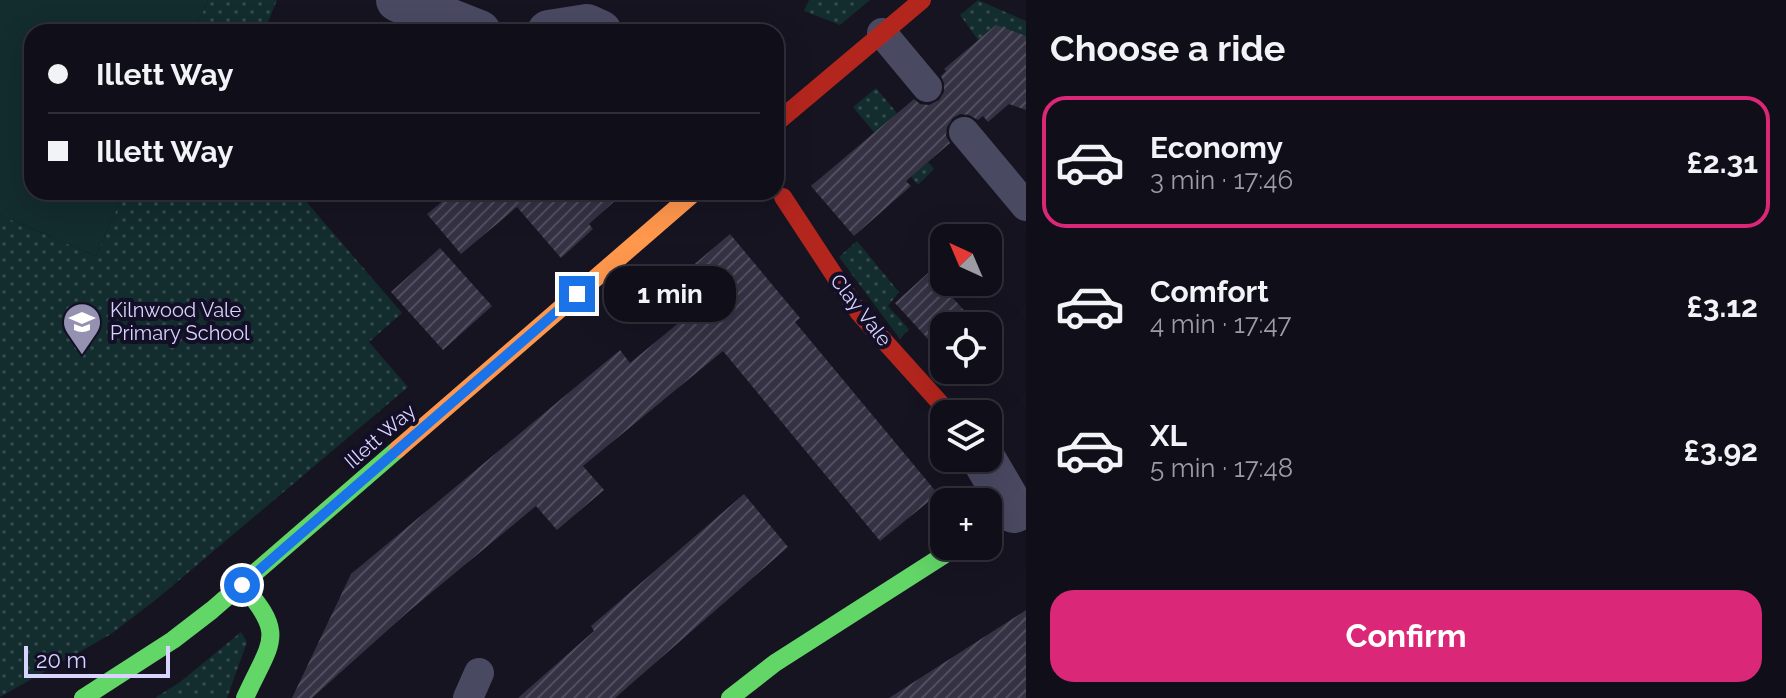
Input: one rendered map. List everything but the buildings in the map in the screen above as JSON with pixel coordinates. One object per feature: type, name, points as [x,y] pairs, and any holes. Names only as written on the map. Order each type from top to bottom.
[{"type":"street","points":[[398,0],[459,24]]},
{"type":"street","points":[[784,116],[922,0]]},
{"type":"street","name":"Clay Vale","points":[[784,199],[859,313],[937,400]]},
{"type":"street","name":"Illett Way","points":[[83,698],[173,640],[242,585],[686,200]]},
{"type":"street","points":[[990,472],[1009,514]]},
{"type":"street","points":[[730,698],[775,663],[936,560]]},
{"type":"street","points":[[242,585],[265,612],[272,628],[270,645],[245,698]]},
{"type":"lane","points":[[882,33],[927,87]]},
{"type":"lane","points":[[964,132],[1026,206]]},
{"type":"green space","points":[[0,0],[208,0],[198,24],[24,24],[24,200],[120,200],[96,256],[0,215]]},
{"type":"green space","points":[[208,0],[277,0],[267,24],[198,24]]},
{"type":"green space","points":[[809,0],[870,0],[840,25],[804,11]]},
{"type":"green space","points":[[978,0],[1026,21],[1026,36],[978,40],[960,15]]},
{"type":"green space","points":[[876,88],[897,113],[885,124],[921,167],[928,162],[934,169],[918,185],[853,107]]},
{"type":"green space","points":[[120,200],[305,200],[402,313],[369,342],[408,387],[111,634],[0,697],[0,215],[96,256]]},
{"type":"green space","points":[[857,241],[899,292],[888,306],[909,329],[900,339],[839,257]]},
{"type":"green space","points":[[241,632],[247,642],[227,698],[155,698],[180,682]]},
{"type":"traffic: fast","points":[[83,698],[173,640],[212,610],[398,449]]},
{"type":"traffic: fast","points":[[730,698],[775,663],[936,560]]},
{"type":"traffic: fast","points":[[242,585],[256,602],[270,628],[267,651],[245,698]]},
{"type":"traffic: slow","points":[[398,449],[686,200]]},
{"type":"traffic: jam","points":[[784,116],[922,0]]},
{"type":"traffic: jam","points":[[784,199],[859,313],[937,400]]},
{"type":"place","name":"Kilnwood Vale Primary School","points":[[82,356]]},
{"type":"route","points":[[242,585],[577,294]]}]
